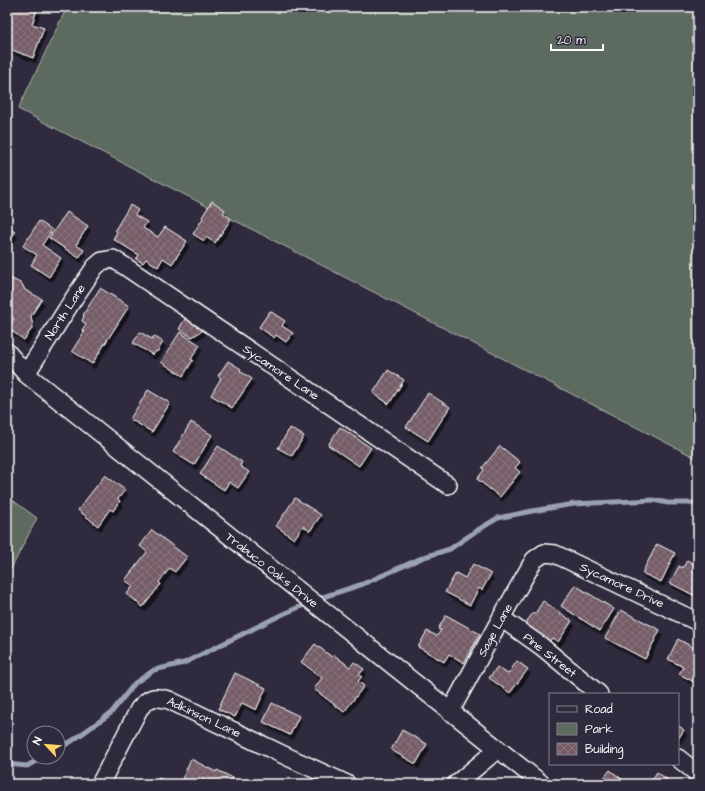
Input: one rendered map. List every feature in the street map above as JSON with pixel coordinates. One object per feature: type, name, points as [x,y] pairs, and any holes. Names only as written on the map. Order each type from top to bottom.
[{"type":"street","name":"North Lane","points":[[26,374],[95,267],[102,261],[113,259]]},
{"type":"street","name":"Sycamore Lane","points":[[113,259],[448,485]]},
{"type":"street","name":"Trabuco Oaks Drive","points":[[7,352],[26,374],[542,784]]},
{"type":"street","name":"Sage Lane","points":[[450,712],[534,560],[544,553]]},
{"type":"street","name":"Sycamore Drive","points":[[544,553],[555,554],[698,622]]},
{"type":"street","name":"Pine Street","points":[[501,618],[541,646],[598,693]]},
{"type":"street","name":"Adkinson Lane","points":[[100,784],[140,709],[147,700],[157,697],[169,700],[347,784]]},
{"type":"street","points":[[456,784],[498,749]]},
{"type":"street","points":[[679,759],[698,774]]},
{"type":"green space","points":[[67,7],[698,7],[698,459],[18,109]]},
{"type":"green space","points":[[7,496],[37,518],[7,577]]},
{"type":"building","points":[[7,7],[38,7],[32,24],[44,28],[33,58],[7,48]]},
{"type":"building","points":[[212,201],[225,210],[223,213],[231,219],[215,243],[206,237],[204,241],[193,234]]},
{"type":"building","points":[[130,205],[138,210],[135,215],[147,222],[143,228],[158,237],[165,227],[187,241],[172,264],[163,258],[158,267],[146,259],[143,263],[136,259],[139,255],[113,239],[117,232],[115,230]]},
{"type":"building","points":[[67,212],[88,226],[76,245],[84,250],[79,258],[49,238]]},
{"type":"building","points":[[39,221],[52,230],[42,245],[61,258],[49,277],[31,265],[37,255],[23,246]]},
{"type":"building","points":[[7,227],[15,232],[7,246]]},
{"type":"building","points":[[7,272],[10,278],[22,284],[25,290],[42,299],[31,316],[33,327],[24,340],[8,328],[14,319],[9,315],[7,316]]},
{"type":"building","points":[[100,288],[129,306],[92,364],[72,351],[84,332],[82,330],[86,324],[82,321],[83,315]]},
{"type":"building","points":[[270,311],[285,321],[282,326],[293,333],[286,342],[276,335],[274,338],[259,327]]},
{"type":"building","points":[[186,317],[205,329],[192,337],[179,329]]},
{"type":"building","points":[[140,332],[152,339],[154,336],[163,342],[157,352],[156,351],[153,355],[133,343]]},
{"type":"building","points":[[180,332],[200,345],[183,376],[161,362]]},
{"type":"building","points":[[228,361],[241,369],[240,371],[252,379],[232,408],[211,395],[221,378],[218,376]]},
{"type":"building","points":[[388,370],[404,380],[389,404],[373,393]]},
{"type":"building","points":[[148,390],[170,403],[152,432],[130,419]]},
{"type":"building","points":[[428,393],[450,407],[428,441],[406,427]]},
{"type":"building","points":[[191,422],[212,435],[194,465],[173,452]]},
{"type":"building","points":[[340,427],[371,448],[359,466],[328,445]]},
{"type":"building","points":[[290,428],[304,436],[292,456],[278,448]]},
{"type":"building","points":[[218,446],[242,462],[240,466],[249,472],[238,488],[229,482],[224,490],[200,474]]},
{"type":"building","points":[[500,446],[520,462],[515,468],[520,472],[500,497],[477,479],[484,470],[482,468]]},
{"type":"building","points":[[105,475],[125,490],[118,499],[120,501],[113,511],[110,509],[98,526],[78,510]]},
{"type":"building","points":[[295,498],[321,515],[310,531],[303,526],[294,539],[276,526]]},
{"type":"building","points":[[152,530],[187,557],[175,572],[170,568],[159,582],[161,584],[143,607],[127,594],[133,586],[125,580],[147,552],[140,546]]},
{"type":"building","points":[[657,544],[675,553],[661,582],[642,573]]},
{"type":"building","points":[[687,560],[698,566],[697,597],[670,583],[679,566],[683,568]]},
{"type":"building","points":[[473,564],[491,574],[482,590],[479,588],[470,605],[445,592],[456,573],[465,578]]},
{"type":"building","points":[[575,585],[614,609],[600,631],[561,606]]},
{"type":"building","points":[[543,601],[572,621],[558,642],[552,638],[549,642],[524,625],[533,613],[535,614]]},
{"type":"building","points":[[621,610],[660,630],[645,659],[605,638]]},
{"type":"building","points":[[446,615],[480,634],[464,663],[449,654],[444,662],[418,647],[427,631],[437,636],[441,630],[438,629]]},
{"type":"building","points":[[678,639],[698,650],[698,684],[679,674],[683,667],[668,659]]},
{"type":"building","points":[[315,644],[332,657],[334,655],[350,667],[354,662],[364,669],[359,675],[362,677],[358,681],[364,686],[344,712],[314,689],[322,678],[301,662]]},
{"type":"building","points":[[517,661],[528,669],[510,693],[489,678],[497,667],[508,674]]},
{"type":"building","points":[[235,673],[266,688],[256,710],[242,703],[235,717],[218,709]]},
{"type":"building","points":[[272,703],[299,716],[290,735],[263,722]]},
{"type":"building","points":[[679,726],[684,730],[679,738]]},
{"type":"building","points":[[402,730],[427,744],[416,764],[391,750]]},
{"type":"building","points":[[191,759],[216,772],[217,770],[233,778],[230,784],[180,784]]},
{"type":"building","points":[[610,770],[628,784],[599,784]]},
{"type":"building","points":[[657,772],[673,784],[649,784]]},
{"type":"building","points":[[159,778],[170,784],[156,784]]},
{"type":"waterway","points":[[66,744],[111,713],[135,683],[154,670],[184,663],[283,614],[323,597],[363,584],[424,557],[450,549],[498,518],[574,504],[653,500],[668,503],[698,503]]},
{"type":"waterway","points":[[7,764],[29,765]]}]
